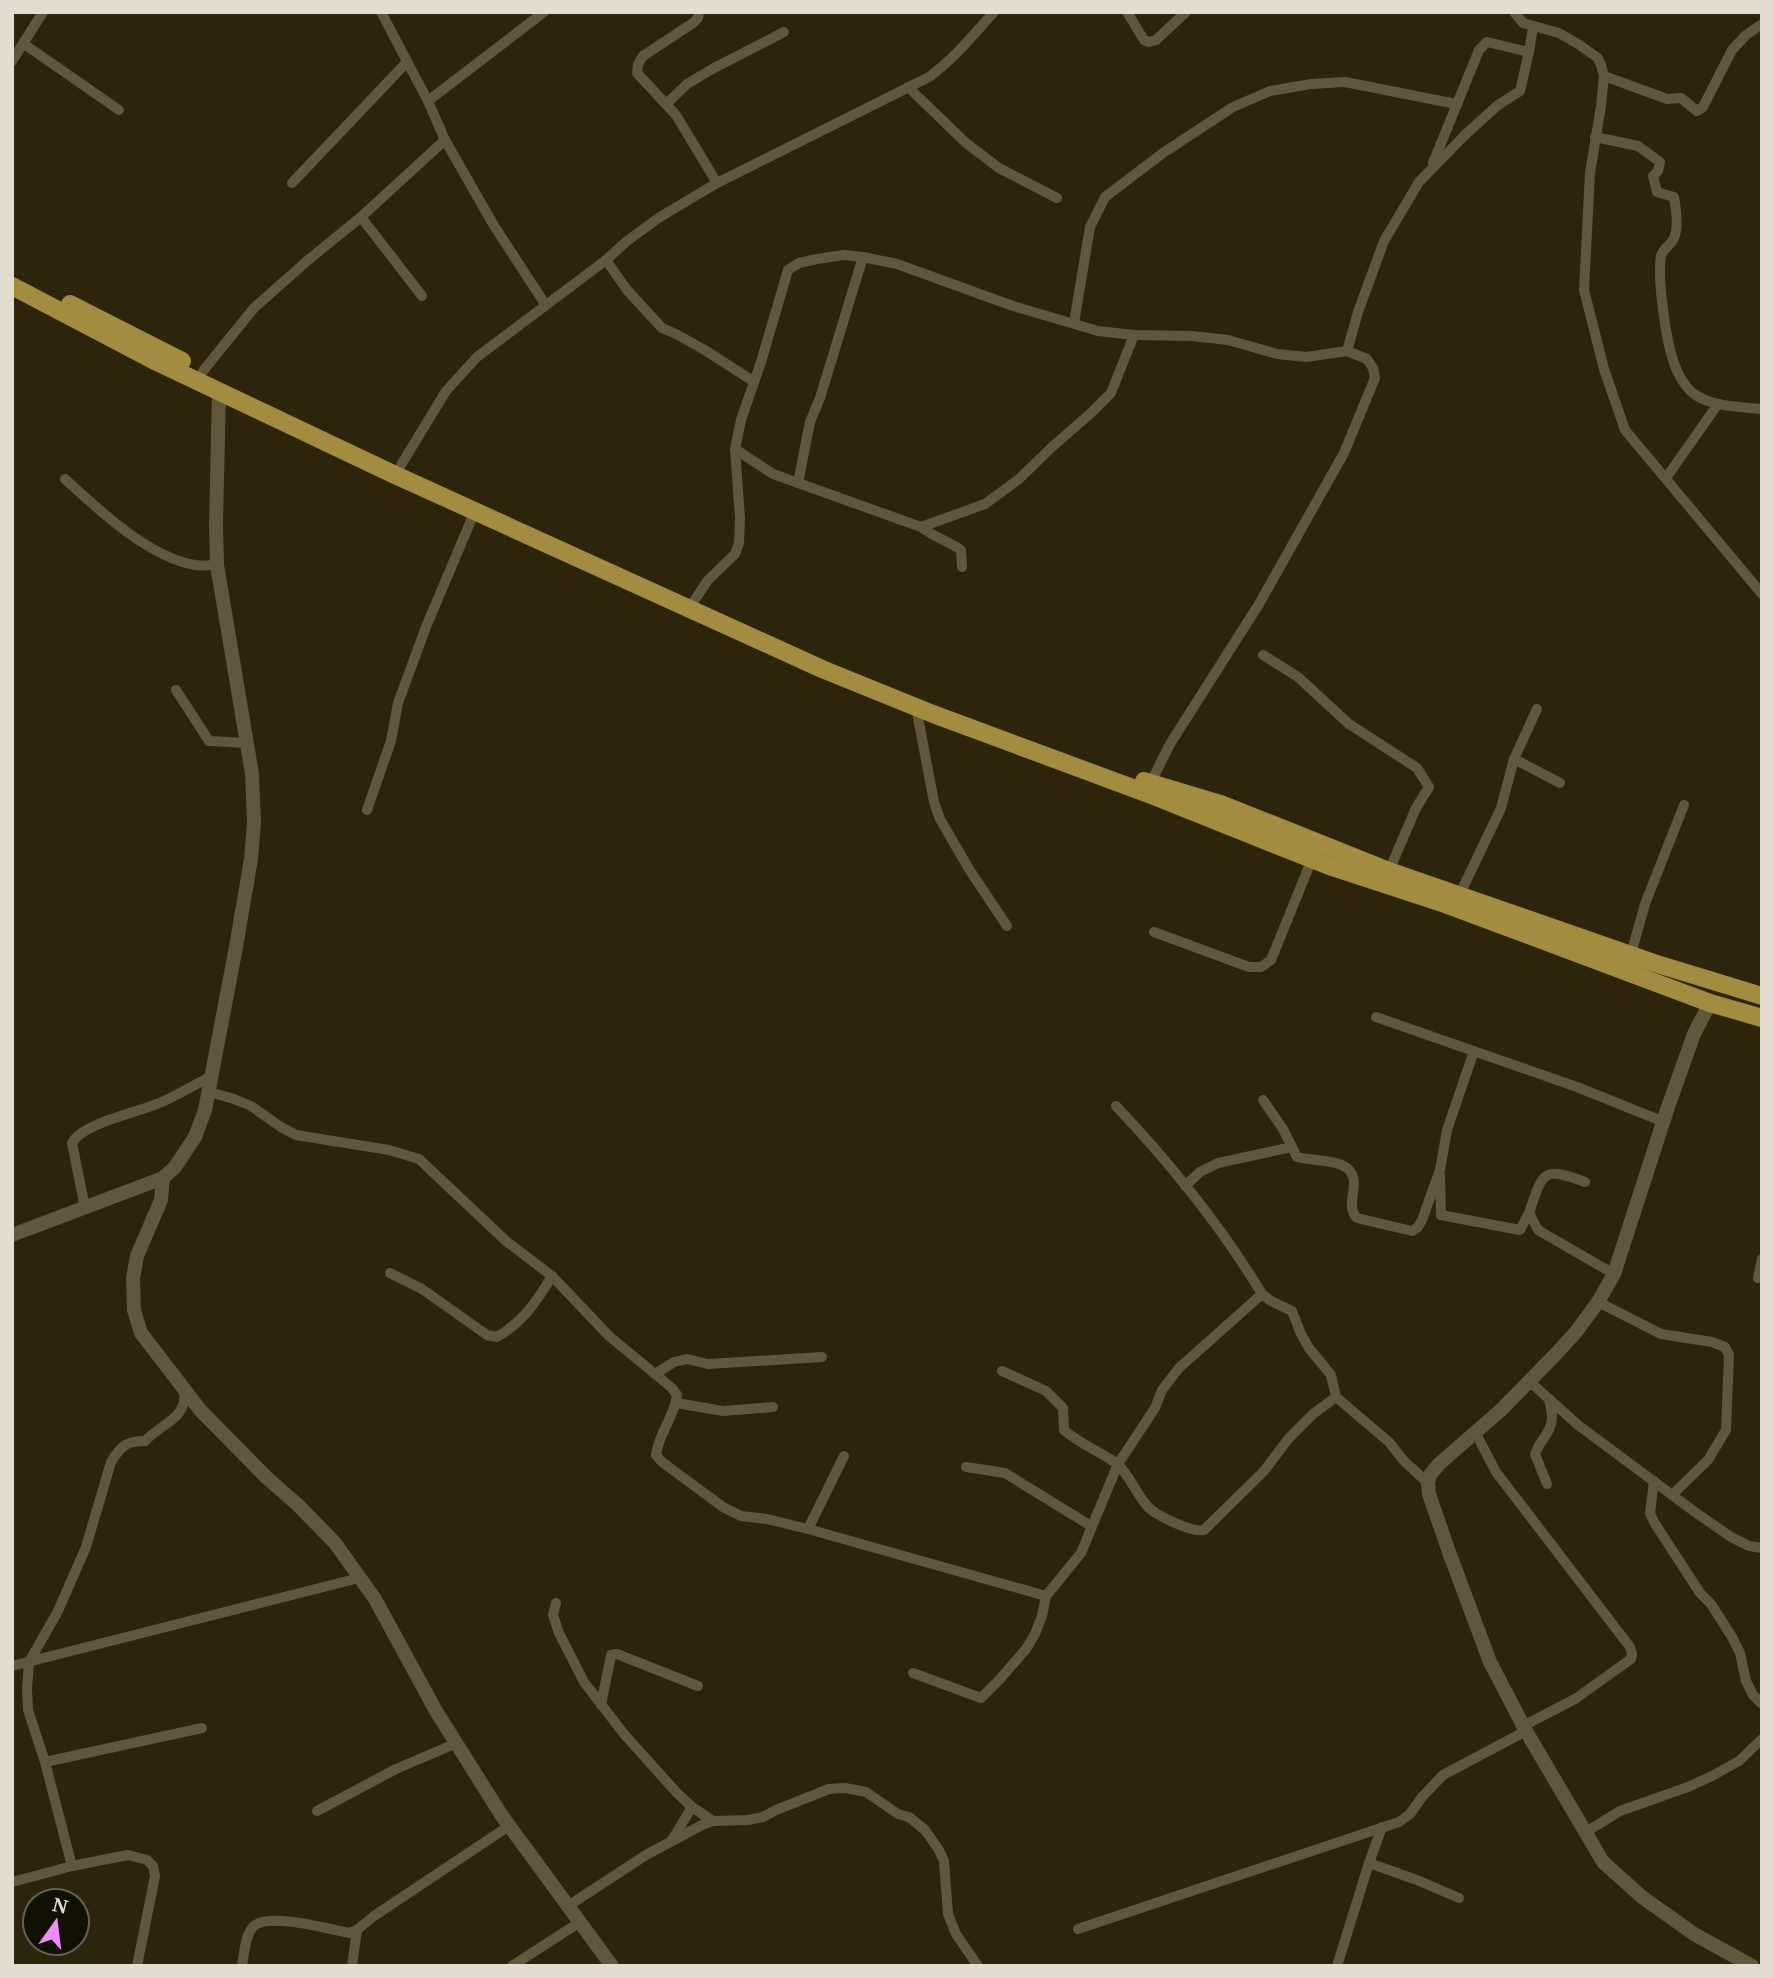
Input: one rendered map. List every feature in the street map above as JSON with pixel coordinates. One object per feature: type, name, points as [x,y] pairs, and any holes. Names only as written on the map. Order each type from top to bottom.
[{"type":"main road","points":[[12,273],[203,371],[822,669],[915,707],[1148,788],[1221,804],[1390,871],[1654,963],[1762,996]]},
{"type":"main road","points":[[12,286],[219,391],[475,511],[694,601],[895,688],[1148,788],[1312,859],[1445,904],[1710,1003],[1762,1018]]},
{"type":"street","points":[[12,61],[43,12]]},
{"type":"street","points":[[381,12],[428,101],[445,140],[493,224],[545,304]]},
{"type":"street","points":[[428,101],[544,12]]},
{"type":"street","points":[[699,12],[693,23],[643,56],[638,64],[637,74],[676,115],[717,183]]},
{"type":"street","points":[[401,466],[433,410],[477,357],[606,260],[627,241],[660,217],[717,183],[929,77],[942,67],[994,12]]},
{"type":"street","points":[[1127,12],[1144,40],[1149,42],[1156,40],[1186,12]]},
{"type":"street","points":[[1514,12],[1524,23],[1559,33],[1589,51],[1598,58],[1604,76],[1588,196],[1584,289],[1615,405],[1625,430],[1762,594]]},
{"type":"street","points":[[1604,76],[1667,99],[1681,98],[1697,111],[1703,107],[1732,50],[1746,35],[1762,24]]},
{"type":"street","points":[[1347,351],[1358,312],[1384,242],[1419,182],[1498,105],[1520,91],[1532,27]]},
{"type":"street","points":[[667,103],[687,84],[713,68],[785,32]]},
{"type":"street","points":[[1431,169],[1479,50],[1487,41],[1529,52]]},
{"type":"street","points":[[24,44],[119,110]]},
{"type":"street","points":[[292,183],[407,62]]},
{"type":"street","points":[[1074,323],[1090,227],[1105,197],[1163,153],[1233,107],[1270,91],[1345,82],[1455,104]]},
{"type":"street","points":[[908,87],[966,143],[999,168],[1057,198]]},
{"type":"street","points":[[1595,137],[1637,146],[1660,162],[1658,171],[1653,176],[1657,192],[1674,197],[1677,212],[1674,239],[1661,252],[1660,268],[1664,314],[1672,357],[1682,379],[1694,394],[1718,404],[1762,410]]},
{"type":"street","points":[[203,371],[254,308],[361,217],[445,140]]},
{"type":"street","points":[[361,217],[422,296]]},
{"type":"street","points":[[694,601],[708,580],[735,554],[739,543],[735,449],[741,420],[788,270],[799,263],[844,255],[897,264],[1013,306],[1098,331],[1228,340],[1277,354],[1306,357],[1347,351],[1367,359],[1375,378],[1344,453],[1259,604],[1170,744],[1148,788]]},
{"type":"street","points":[[798,482],[810,422],[820,398],[863,257]]},
{"type":"street","points":[[606,260],[627,290],[662,328],[694,344],[753,381]]},
{"type":"street","points":[[921,527],[985,504],[1019,479],[1111,393],[1134,335]]},
{"type":"street","points":[[12,1235],[163,1178],[175,1167],[195,1137],[205,1110],[251,859],[254,822],[252,774],[217,565],[219,391]]},
{"type":"street","points":[[1666,478],[1718,404]]},
{"type":"street","points":[[735,449],[773,474],[921,527],[933,537],[961,551],[962,567]]},
{"type":"street","points":[[65,479],[107,516],[163,554],[194,565],[217,565]]},
{"type":"street","points":[[367,810],[391,741],[398,703],[426,627],[475,511]]},
{"type":"street","points":[[1263,655],[1297,677],[1349,724],[1417,768],[1427,782],[1428,792],[1416,808],[1390,871]]},
{"type":"street","points":[[176,690],[209,741],[247,743]]},
{"type":"street","points":[[915,707],[934,802],[940,819],[1007,926]]},
{"type":"street","points":[[1460,894],[1501,808],[1514,759],[1536,709]]},
{"type":"street","points":[[1514,759],[1560,783]]},
{"type":"street","points":[[1632,954],[1645,904],[1684,805]]},
{"type":"street","points":[[1154,932],[1249,967],[1261,967],[1271,960],[1312,859]]},
{"type":"street","points":[[1710,1003],[1694,1034],[1614,1275],[1576,1332],[1529,1381],[1439,1464],[1430,1475],[1428,1483],[1429,1494],[1448,1552],[1490,1662],[1524,1729],[1603,1862],[1642,1897],[1694,1934],[1752,1966]]},
{"type":"street","points":[[1376,1017],[1577,1087],[1664,1122]]},
{"type":"street","points":[[1262,1100],[1283,1129],[1297,1157],[1330,1161],[1347,1167],[1354,1178],[1351,1207],[1357,1218],[1412,1231],[1422,1220],[1440,1170],[1447,1130],[1474,1052]]},
{"type":"street","points":[[85,1208],[72,1143],[75,1139],[97,1125],[165,1101],[212,1076]]},
{"type":"street","points":[[209,1092],[234,1098],[251,1106],[296,1135],[378,1148],[419,1159],[506,1241],[552,1276],[609,1336],[677,1395],[657,1445],[656,1455],[723,1507],[741,1516],[808,1529],[1046,1595]]},
{"type":"street","points":[[1116,1106],[1144,1135],[1214,1222],[1262,1294],[1292,1311],[1309,1348],[1331,1375],[1336,1397],[1389,1441],[1404,1461],[1428,1483]]},
{"type":"street","points":[[1185,1186],[1200,1172],[1218,1163],[1292,1147]]},
{"type":"street","points":[[1440,1170],[1441,1215],[1520,1230],[1537,1189],[1545,1177],[1552,1172],[1561,1173],[1585,1182]]},
{"type":"street","points":[[163,1178],[161,1199],[137,1256],[133,1278],[134,1310],[141,1333],[201,1411],[335,1543],[375,1599],[436,1711],[509,1826],[612,1966]]},
{"type":"street","points":[[142,1187],[161,1199]]},
{"type":"street","points":[[1529,1213],[1538,1230],[1614,1275]]},
{"type":"street","points":[[1758,1278],[1762,1259]]},
{"type":"street","points":[[390,1273],[422,1289],[487,1335],[497,1337],[524,1317],[552,1276]]},
{"type":"street","points":[[913,1673],[976,1697],[984,1696],[1026,1649],[1035,1634],[1046,1595],[1081,1553],[1118,1464],[1155,1408],[1162,1390],[1179,1368],[1262,1294]]},
{"type":"street","points":[[1598,1302],[1661,1334],[1712,1342],[1725,1347],[1728,1355],[1726,1430],[1708,1460],[1672,1495]]},
{"type":"street","points":[[655,1374],[674,1362],[687,1359],[708,1364],[822,1357]]},
{"type":"street","points":[[1002,1371],[1046,1391],[1063,1408],[1065,1430],[1072,1438],[1118,1464],[1149,1508],[1198,1532],[1204,1530],[1264,1471],[1313,1414],[1336,1397]]},
{"type":"street","points":[[1529,1381],[1578,1425],[1672,1495],[1731,1537],[1749,1546],[1762,1548]]},
{"type":"street","points":[[72,1866],[45,1762],[28,1710],[29,1662],[58,1611],[86,1547],[111,1462],[118,1450],[131,1441],[145,1441],[176,1418],[186,1399],[184,1389]]},
{"type":"street","points":[[1548,1484],[1535,1454],[1549,1430],[1552,1418],[1549,1399]]},
{"type":"street","points":[[676,1403],[723,1411],[773,1407]]},
{"type":"street","points":[[1078,1929],[1399,1822],[1410,1814],[1443,1775],[1575,1699],[1631,1659],[1630,1647],[1496,1472],[1475,1432]]},
{"type":"street","points":[[808,1529],[844,1456]]},
{"type":"street","points":[[966,1467],[1006,1473],[1091,1526]]},
{"type":"street","points":[[1654,1481],[1650,1513],[1654,1522],[1732,1637],[1740,1653],[1746,1681],[1753,1695],[1762,1704]]},
{"type":"street","points":[[12,1666],[359,1578]]},
{"type":"street","points":[[556,1603],[554,1615],[559,1633],[584,1682],[632,1742],[692,1807],[713,1821]]},
{"type":"street","points":[[601,1705],[611,1654],[698,1686]]},
{"type":"street","points":[[45,1762],[202,1728]]},
{"type":"street","points":[[1586,1832],[1620,1811],[1712,1776],[1738,1761],[1762,1739]]},
{"type":"street","points":[[317,1811],[396,1769],[457,1744]]},
{"type":"street","points":[[568,1906],[672,1840],[713,1821],[763,1817],[830,1789],[845,1787],[866,1793],[898,1814],[909,1817],[925,1830],[944,1861],[948,1914],[956,1934],[978,1966]]},
{"type":"street","points":[[672,1840],[692,1807]]},
{"type":"street","points":[[242,1966],[250,1930],[257,1923],[282,1921],[349,1933],[358,1930],[374,1916],[509,1826]]},
{"type":"street","points":[[1338,1966],[1368,1863],[1382,1827]]},
{"type":"street","points":[[12,1882],[128,1855],[148,1860],[153,1866],[155,1876],[137,1966]]},
{"type":"street","points":[[1368,1863],[1459,1898]]},
{"type":"street","points":[[512,1966],[580,1922]]},
{"type":"street","points":[[352,1966],[358,1930]]}]
